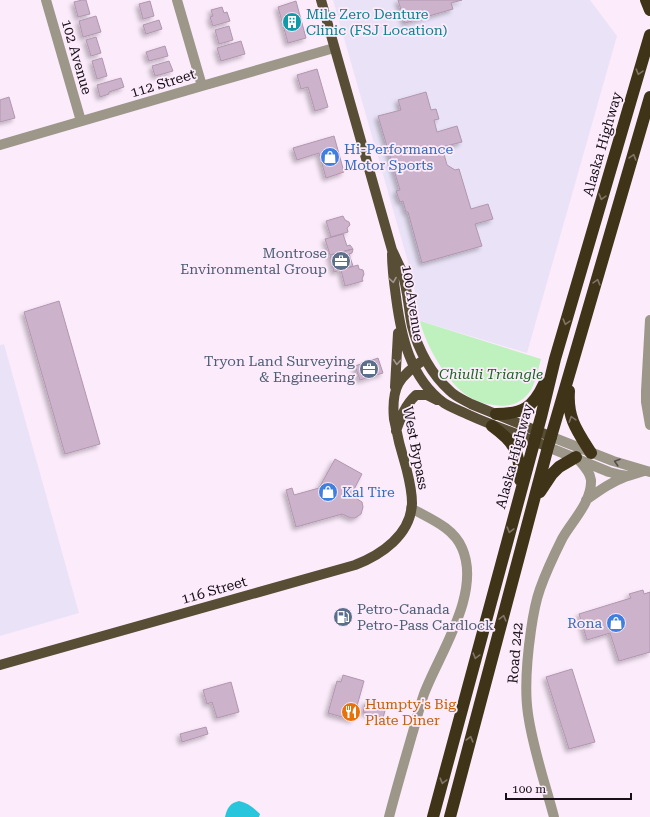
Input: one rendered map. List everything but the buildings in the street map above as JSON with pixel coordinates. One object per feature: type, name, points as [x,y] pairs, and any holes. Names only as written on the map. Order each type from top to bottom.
[{"type":"highway","points":[[646,0],[650,10]]},
{"type":"highway","name":"Alaska Highway","points":[[434,817],[555,359],[650,35]]},
{"type":"highway","points":[[450,817],[550,442],[650,98]]},
{"type":"highway","points":[[496,414],[511,414],[533,404],[539,396],[555,359]]},
{"type":"highway","points":[[571,373],[568,404],[570,414],[575,428],[591,453]]},
{"type":"highway","points":[[492,426],[506,437],[513,445],[517,454],[520,469],[520,492]]},
{"type":"highway","points":[[534,500],[552,474],[559,467],[576,457]]},
{"type":"main road","name":"100 Avenue","points":[[321,0],[392,250],[401,270],[406,287],[412,326],[425,359],[437,377],[451,392],[471,404],[496,414],[550,442]]},
{"type":"main road","name":"100 Avenue","points":[[392,250],[392,273],[397,310],[405,348],[425,384],[444,402],[492,426],[536,435]]},
{"type":"main road","points":[[394,392],[398,342],[397,310]]},
{"type":"main road","name":"West Bypass","points":[[411,508],[410,484],[396,431],[393,408],[394,392],[403,376],[425,359]]},
{"type":"main road","points":[[396,431],[404,410],[408,403],[416,395],[427,395],[444,402]]},
{"type":"main road","name":"116 Street","points":[[0,665],[367,560],[380,554],[396,538],[403,529],[411,508]]},
{"type":"street","name":"102 Avenue","points":[[46,0],[81,121]]},
{"type":"street","points":[[177,0],[202,86]]},
{"type":"street","name":"112 Street","points":[[0,145],[334,48]]},
{"type":"street","points":[[650,320],[646,391],[650,425]]},
{"type":"street","points":[[550,442],[591,453],[647,471]]},
{"type":"street","points":[[550,442],[576,457],[609,472],[628,476]]},
{"type":"street","name":"Road 242","points":[[554,817],[535,748],[528,715],[526,690],[533,610],[547,571],[564,537],[586,500],[590,480],[588,472],[576,457]]},
{"type":"street","name":"Road 242","points":[[586,500],[612,481],[647,471]]},
{"type":"street","points":[[388,817],[424,695],[452,632],[466,584],[466,559],[457,539],[445,527],[411,508]]},
{"type":"shaded area","points":[[333,0],[590,0],[617,36],[527,353],[420,321],[412,276]]},
{"type":"shaded area","points":[[4,344],[79,613],[0,636],[0,345]]},
{"type":"green space","name":"Chiulli Triangle","points":[[420,321],[541,359],[530,392],[516,403],[498,406],[487,404],[471,398],[460,390],[445,373],[427,341]]},
{"type":"water","points":[[239,801],[253,808],[260,814],[259,817],[225,817],[229,806]]},
{"type":"place","name":"Mile Zero Denture Clinic (FSJ Location)","points":[[292,22]]},
{"type":"place","name":"Hi-Performance Motor Sports","points":[[330,157]]},
{"type":"place","name":"Montrose Environmental Group","points":[[341,261]]},
{"type":"place","name":"Tryon Land Surveying & Engineering","points":[[369,369]]},
{"type":"place","name":"Kal Tire","points":[[328,492]]},
{"type":"place","name":"Petro-Canada Petro-Pass Cardlock","points":[[343,617]]},
{"type":"place","name":"Rona","points":[[616,623]]},
{"type":"place","name":"Humpty's Big Plate Diner","points":[[351,712]]}]
